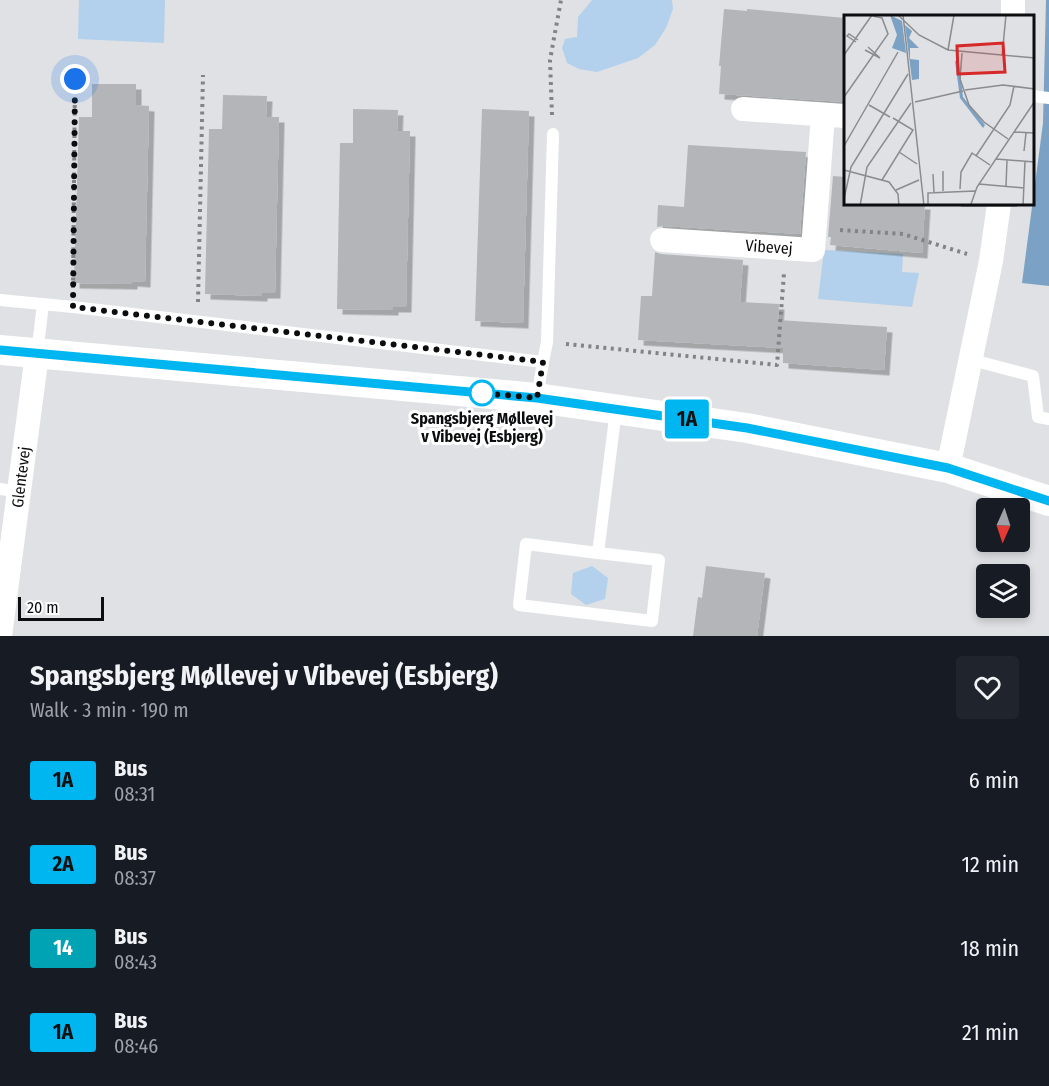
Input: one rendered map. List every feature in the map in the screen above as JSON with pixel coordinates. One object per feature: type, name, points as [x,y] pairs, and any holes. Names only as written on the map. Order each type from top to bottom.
[{"type":"street","name":"Vibevej","points":[[662,240],[813,250],[834,116],[743,109]]},
{"type":"street","points":[[948,468],[972,360],[999,206]]},
{"type":"street","points":[[0,350],[537,398],[616,409],[747,428],[948,468],[1049,501]]},
{"type":"street","name":"Glentevej","points":[[0,636],[9,490],[37,354]]},
{"type":"lane","points":[[1034,96],[1049,98]]},
{"type":"lane","points":[[537,398],[547,342],[553,134]]},
{"type":"lane","points":[[0,300],[543,362]]},
{"type":"lane","points":[[37,354],[42,304]]},
{"type":"lane","points":[[972,360],[1032,376],[1038,417],[1049,419]]},
{"type":"lane","points":[[598,553],[616,409]]},
{"type":"lane","points":[[526,544],[598,553],[659,560],[652,621],[519,605],[526,544]]},
{"type":"path","points":[[553,134],[550,60],[561,0]]},
{"type":"path","points":[[197,322],[203,75]]},
{"type":"path","points":[[73,307],[75,79]]},
{"type":"path","points":[[815,228],[903,234],[991,261]]},
{"type":"path","points":[[547,342],[777,365],[786,249]]},
{"type":"shaded area","points":[[79,0],[165,0],[164,43],[78,39]]},
{"type":"shaded area","points":[[592,0],[672,0],[673,9],[666,28],[655,45],[638,58],[597,72],[579,69],[567,63],[562,48],[565,39],[577,37],[578,17]]},
{"type":"shaded area","points":[[1046,0],[1049,0],[1049,286],[1022,283],[1032,206],[1034,206],[1043,123]]},
{"type":"shaded area","points":[[824,250],[903,254],[902,272],[919,273],[912,307],[818,299]]},
{"type":"shaded area","points":[[592,566],[608,578],[605,599],[586,605],[571,594],[573,573]]},
{"type":"building","points":[[724,9],[844,18],[844,102],[719,94],[721,66],[719,66]]},
{"type":"building","points":[[92,84],[136,84],[136,105],[149,106],[145,282],[132,281],[132,284],[74,283],[79,117],[92,117]]},
{"type":"building","points":[[223,95],[267,96],[266,117],[279,117],[275,293],[262,293],[262,296],[205,294],[209,129],[222,129]]},
{"type":"building","points":[[353,109],[398,110],[397,131],[410,131],[406,307],[393,307],[393,310],[337,309],[340,143],[353,143]]},
{"type":"building","points":[[482,109],[529,111],[523,323],[475,321]]},
{"type":"building","points":[[688,145],[806,152],[800,234],[657,227],[658,205],[684,207]]},
{"type":"building","points":[[833,176],[844,177],[844,206],[925,206],[922,253],[830,245],[831,237],[828,237]]},
{"type":"building","points":[[655,252],[743,260],[740,302],[779,304],[778,320],[887,327],[884,370],[783,363],[783,348],[638,340],[641,296],[652,296]]},
{"type":"building","points":[[706,566],[765,573],[757,636],[693,636],[698,597],[702,598]]},
{"type":"bus line","name":"1A","points":[[0,350],[537,398],[747,428],[948,468],[1049,501]]},
{"type":"place","name":"Spangsbjerg Møllevej v Vibevej (Esbjerg)","points":[[482,393]]},
{"type":"route","points":[[75,79],[73,307],[543,362],[537,398],[482,393]]}]
